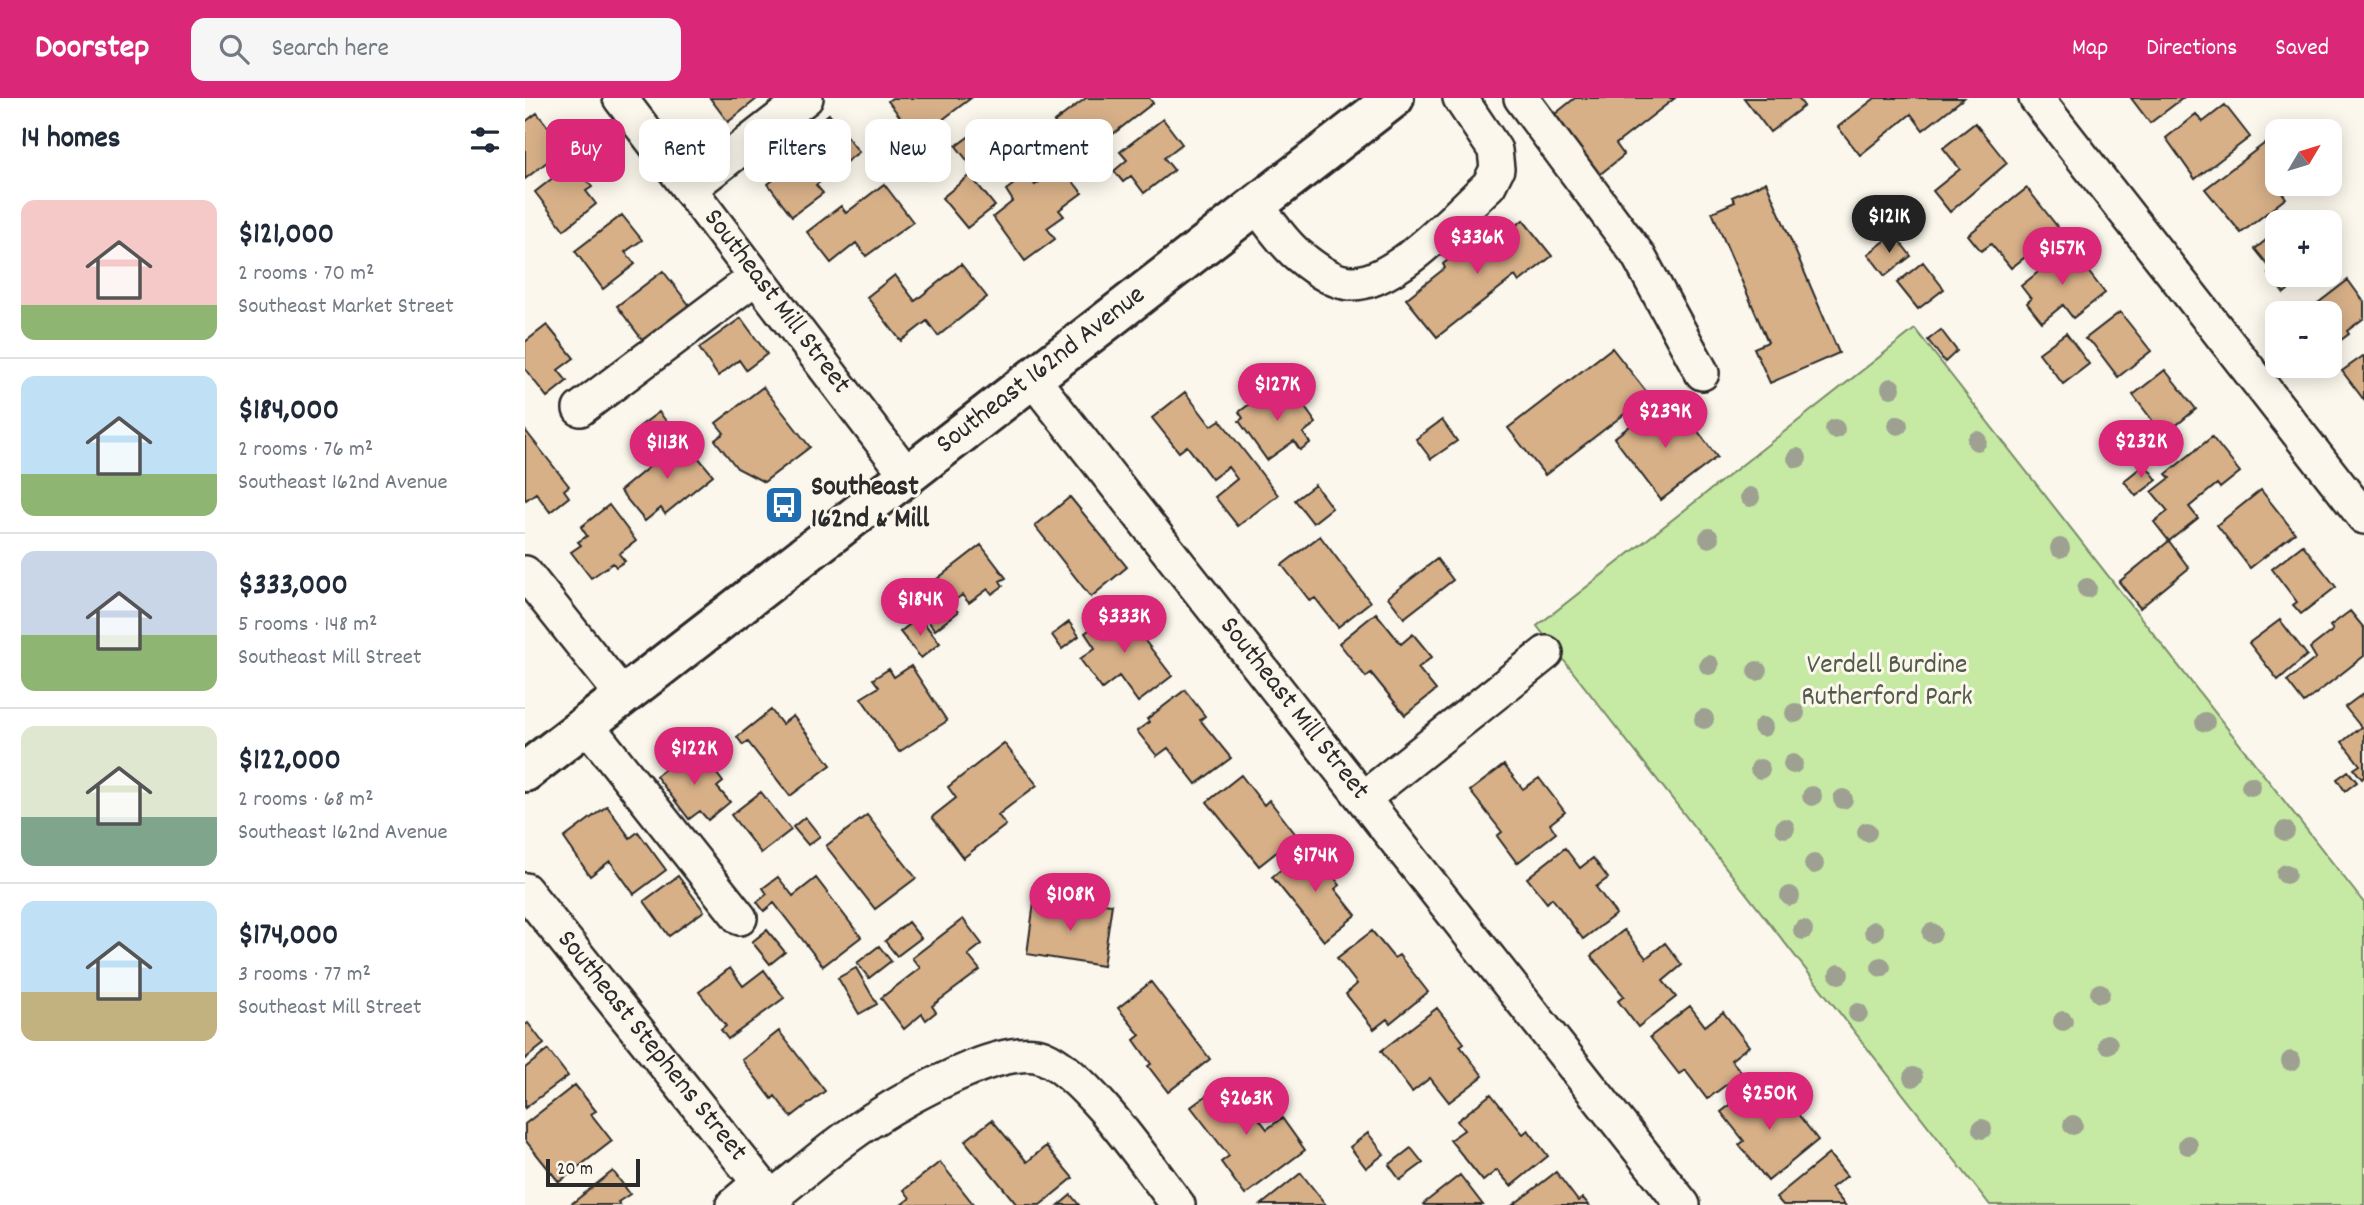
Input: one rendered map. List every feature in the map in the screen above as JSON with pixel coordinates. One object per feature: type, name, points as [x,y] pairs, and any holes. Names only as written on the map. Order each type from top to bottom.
[{"type":"main road","name":"Southeast 162nd Avenue","points":[[525,772],[1394,98]]},
{"type":"street","name":"Southeast Mill Street","points":[[620,98],[907,475]]},
{"type":"street","points":[[689,189],[806,98]]},
{"type":"street","points":[[1256,205],[1296,254],[1322,273],[1349,283],[1373,280],[1405,262],[1489,185],[1497,169],[1495,150],[1460,98]]},
{"type":"street","points":[[1521,98],[1638,255],[1702,373]]},
{"type":"street","points":[[2036,98],[2364,517]]},
{"type":"street","points":[[580,409],[756,277]]},
{"type":"street","name":"Southeast Mill Street","points":[[1032,378],[1683,1205]]},
{"type":"street","points":[[525,573],[623,696]]},
{"type":"street","points":[[1364,798],[1546,653]]},
{"type":"street","points":[[586,724],[740,918]]},
{"type":"street","name":"Southeast Stephens Street","points":[[525,890],[769,1196]]},
{"type":"street","points":[[733,1205],[769,1196],[871,1120],[927,1088],[968,1069],[1011,1056],[1041,1056],[1072,1074],[1178,1205]]},
{"type":"green space","name":"Verdell Burdine Rutherford Park","points":[[1915,329],[2364,903],[2364,1205],[1990,1205],[1537,626]]},
{"type":"building","points":[[710,98],[758,98],[730,120],[726,119]]},
{"type":"building","points":[[892,98],[971,98],[943,119],[902,119],[888,101]]},
{"type":"building","points":[[1086,98],[1149,98],[1153,103],[1113,134],[1113,119],[1058,119]]},
{"type":"building","points":[[1575,98],[1675,98],[1616,144],[1624,155],[1594,179],[1550,118]]},
{"type":"building","points":[[1744,98],[1798,98],[1804,106],[1770,132]]},
{"type":"building","points":[[1875,98],[1964,98],[1923,130],[1911,114],[1860,155],[1838,127]]},
{"type":"building","points":[[2131,98],[2183,98],[2150,123]]},
{"type":"building","points":[[2225,105],[2250,137],[2195,179],[2166,138],[2196,114],[2203,122]]},
{"type":"building","points":[[537,113],[546,124],[546,163],[525,179],[525,122]]},
{"type":"building","points":[[1163,119],[1182,144],[1164,158],[1174,170],[1144,193],[1131,176],[1123,182],[1114,171],[1127,160],[1120,152]]},
{"type":"building","points":[[1975,123],[2007,163],[1950,212],[1933,191],[1960,169],[1943,148]]},
{"type":"building","points":[[965,139],[965,158],[956,146]]},
{"type":"building","points":[[851,142],[859,152],[851,158]]},
{"type":"building","points":[[2265,143],[2265,196],[2286,198],[2271,210],[2265,210],[2265,214],[2241,233],[2205,189]]},
{"type":"building","points":[[965,179],[965,182],[976,182],[995,206],[967,228],[942,198]]},
{"type":"building","points":[[548,182],[588,182],[592,187],[586,191],[596,204],[564,230],[535,192]]},
{"type":"building","points":[[820,182],[816,185],[823,193],[792,216],[768,184]]},
{"type":"building","points":[[1016,182],[1033,182],[1035,185],[1039,182],[1073,182],[1082,193],[1059,210],[1064,216],[1047,228],[1055,239],[1025,261],[993,217],[1013,201],[1006,190]]},
{"type":"building","points":[[1766,182],[1839,353],[1770,383],[1754,348],[1768,342],[1712,212],[1735,202],[1732,197]]},
{"type":"building","points":[[884,184],[913,222],[866,256],[856,243],[831,263],[807,232],[841,206],[846,213]]},
{"type":"building","points":[[2027,188],[2060,230],[2011,268],[1991,244],[1981,251],[1968,235]]},
{"type":"building","points":[[622,215],[642,240],[625,252],[635,264],[603,289],[575,251]]},
{"type":"building","points":[[1523,220],[1552,256],[1519,282],[1515,276],[1437,337],[1406,299],[1445,268],[1443,264],[1475,238],[1480,243],[1494,232],[1499,239]]},
{"type":"building","points":[[1894,234],[1911,256],[1885,276],[1868,254]]},
{"type":"building","points":[[2265,241],[2265,261],[2255,249]]},
{"type":"building","points":[[2069,247],[2105,293],[2073,318],[2063,305],[2042,322],[2027,303],[2031,299],[2021,286]]},
{"type":"building","points":[[1923,262],[1944,289],[1918,309],[1897,283]]},
{"type":"building","points":[[961,264],[987,297],[938,336],[927,321],[901,341],[867,297],[895,275],[915,301]]},
{"type":"building","points":[[663,271],[690,306],[644,342],[617,306]]},
{"type":"building","points":[[2348,280],[2364,302],[2364,318],[2347,331],[2349,334],[2342,339],[2342,301],[2321,301]]},
{"type":"building","points":[[2279,287],[2292,287],[2284,293]]},
{"type":"building","points":[[2120,312],[2151,351],[2118,377],[2093,344],[2085,339]]},
{"type":"building","points":[[741,318],[767,354],[746,370],[739,360],[718,376],[699,348]]},
{"type":"building","points":[[547,325],[574,358],[558,370],[567,381],[547,397],[525,369],[525,342]]},
{"type":"building","points":[[1941,330],[1957,351],[1945,362],[1928,340]]},
{"type":"building","points":[[2066,333],[2089,364],[2063,384],[2039,353]]},
{"type":"building","points":[[1612,348],[1649,395],[1545,475],[1508,428]]},
{"type":"building","points":[[2364,357],[2364,400],[2342,371]]},
{"type":"building","points":[[2165,370],[2196,409],[2156,442],[2144,426],[2152,420],[2133,395]]},
{"type":"building","points":[[1289,385],[1316,423],[1303,433],[1310,443],[1300,450],[1294,441],[1267,460],[1239,421],[1243,418],[1239,412],[1259,397],[1264,404]]},
{"type":"building","points":[[763,387],[810,447],[764,482],[737,468],[715,440],[724,433],[716,423]]},
{"type":"building","points":[[1185,392],[1211,426],[1220,420],[1278,495],[1238,526],[1215,497],[1237,479],[1228,467],[1212,479],[1187,446],[1179,452],[1152,418]]},
{"type":"building","points":[[1662,402],[1686,433],[1694,426],[1717,457],[1661,500],[1614,438]]},
{"type":"building","points":[[659,412],[677,435],[657,450],[639,427]]},
{"type":"building","points":[[1442,420],[1457,441],[1431,459],[1416,439]]},
{"type":"building","points":[[525,430],[569,486],[564,490],[569,497],[550,512],[536,493],[526,500],[525,498]]},
{"type":"building","points":[[2212,437],[2240,472],[2220,488],[2217,484],[2189,507],[2198,518],[2169,541],[2154,522],[2168,511],[2152,492],[2170,478],[2166,474]]},
{"type":"building","points":[[683,439],[713,475],[665,514],[661,508],[645,521],[620,491]]},
{"type":"building","points":[[2145,464],[2157,480],[2136,496],[2124,481]]},
{"type":"building","points":[[1315,485],[1332,508],[1313,523],[1295,500]]},
{"type":"building","points":[[2261,490],[2295,533],[2250,568],[2217,525]]},
{"type":"building","points":[[1070,497],[1127,567],[1091,597],[1035,526]]},
{"type":"building","points":[[609,505],[636,541],[619,554],[625,561],[616,567],[613,563],[591,578],[571,552],[581,545],[578,542],[587,536],[581,527]]},
{"type":"building","points":[[1320,536],[1370,602],[1338,627],[1315,598],[1310,601],[1282,565]]},
{"type":"building","points":[[2169,541],[2189,568],[2140,608],[2119,582]]},
{"type":"building","points":[[981,545],[1006,578],[1000,581],[1003,586],[992,594],[988,589],[969,603],[962,595],[954,601],[937,579]]},
{"type":"building","points":[[2303,545],[2336,587],[2301,614],[2293,605],[2297,602],[2272,569]]},
{"type":"building","points":[[1437,559],[1453,580],[1404,618],[1388,597]]},
{"type":"building","points":[[940,590],[958,612],[935,630],[918,608]]},
{"type":"building","points":[[1123,604],[1143,630],[1139,633],[1172,676],[1138,702],[1119,676],[1102,689],[1080,659],[1095,648],[1085,633]]},
{"type":"building","points":[[2350,611],[2364,628],[2364,656],[2304,703],[2287,681],[2316,658],[2310,648],[2333,630],[2330,626]]},
{"type":"building","points":[[1376,613],[1401,644],[1413,634],[1432,657],[1418,668],[1436,690],[1405,715],[1371,673],[1366,677],[1339,643]]},
{"type":"building","points":[[919,617],[940,643],[921,658],[900,632]]},
{"type":"building","points":[[2280,620],[2307,655],[2278,680],[2249,643]]},
{"type":"building","points":[[1069,622],[1079,636],[1062,649],[1052,635]]},
{"type":"building","points":[[911,666],[947,721],[899,752],[861,698],[879,687],[873,679],[889,669],[894,677]]},
{"type":"building","points":[[1185,690],[1205,716],[1200,720],[1231,758],[1196,784],[1168,748],[1157,756],[1137,731],[1149,722],[1147,719]]},
{"type":"building","points":[[2364,693],[2362,779],[2354,769],[2360,765],[2342,742],[2361,727],[2345,707]]},
{"type":"building","points":[[771,710],[782,724],[793,716],[831,765],[790,796],[748,742],[743,745],[737,737]]},
{"type":"building","points":[[1004,743],[1037,785],[998,815],[1006,825],[963,858],[932,817],[956,798],[948,787]]},
{"type":"building","points":[[690,750],[706,770],[711,766],[723,782],[717,787],[730,802],[708,820],[700,811],[689,819],[656,776]]},
{"type":"building","points":[[1504,765],[1523,789],[1539,778],[1565,812],[1550,824],[1556,833],[1517,863],[1497,836],[1502,832],[1470,791]]},
{"type":"building","points":[[2348,771],[2357,782],[2345,791],[2337,779]]},
{"type":"building","points":[[1241,775],[1264,805],[1269,800],[1297,836],[1259,866],[1207,802]]},
{"type":"building","points":[[761,792],[791,830],[761,853],[731,815]]},
{"type":"building","points":[[607,806],[630,838],[638,832],[666,870],[634,894],[610,861],[590,876],[564,838]]},
{"type":"building","points":[[867,815],[916,878],[875,909],[826,846]]},
{"type":"building","points":[[805,817],[820,836],[808,845],[793,827]]},
{"type":"building","points":[[1310,847],[1340,885],[1335,889],[1356,915],[1324,941],[1272,877]]},
{"type":"building","points":[[1565,848],[1580,868],[1593,858],[1608,878],[1596,887],[1616,914],[1583,939],[1552,898],[1547,903],[1527,878]]},
{"type":"building","points":[[678,876],[704,911],[669,936],[644,901]]},
{"type":"building","points":[[778,877],[793,896],[816,878],[861,937],[823,966],[774,903],[764,911],[757,902],[767,894],[763,888]]},
{"type":"building","points":[[1034,902],[1095,911],[1096,902],[1112,904],[1103,966],[1027,954]]},
{"type":"building","points":[[963,919],[982,944],[968,955],[980,970],[932,1006],[936,1012],[926,1020],[922,1014],[904,1029],[881,998],[920,968],[912,958]]},
{"type":"building","points":[[908,922],[921,938],[897,956],[885,941]]},
{"type":"building","points":[[767,930],[785,952],[770,964],[752,942]]},
{"type":"building","points":[[1624,930],[1646,958],[1665,943],[1682,965],[1663,981],[1676,997],[1638,1027],[1618,1001],[1624,996],[1591,956]]},
{"type":"building","points":[[1372,931],[1394,958],[1399,955],[1428,992],[1390,1023],[1387,1019],[1374,1029],[1346,994],[1357,984],[1337,958]]},
{"type":"building","points":[[879,946],[891,961],[869,978],[857,963]]},
{"type":"building","points":[[730,968],[743,986],[764,970],[784,998],[728,1039],[721,1030],[726,1026],[699,992]]},
{"type":"building","points":[[856,968],[877,1004],[859,1014],[838,978]]},
{"type":"building","points":[[1151,982],[1210,1059],[1168,1092],[1148,1066],[1151,1064],[1134,1040],[1140,1035],[1118,1008]]},
{"type":"building","points":[[1690,1006],[1705,1026],[1723,1012],[1749,1046],[1731,1060],[1742,1073],[1707,1099],[1685,1070],[1679,1074],[1650,1037]]},
{"type":"building","points":[[1437,1008],[1464,1043],[1460,1046],[1483,1076],[1449,1102],[1430,1078],[1412,1092],[1381,1051]]},
{"type":"building","points":[[528,1023],[544,1044],[525,1059],[525,1025]]},
{"type":"building","points":[[779,1031],[825,1091],[791,1117],[775,1096],[772,1099],[742,1060]]},
{"type":"building","points":[[548,1050],[568,1076],[525,1108],[525,1068]]},
{"type":"building","points":[[1229,1079],[1267,1129],[1282,1118],[1305,1150],[1245,1195],[1221,1162],[1229,1156],[1191,1107]]},
{"type":"building","points":[[575,1085],[596,1111],[591,1114],[612,1141],[559,1182],[525,1140],[525,1124]]},
{"type":"building","points":[[1756,1085],[1775,1110],[1787,1100],[1818,1140],[1768,1181],[1739,1145],[1744,1141],[1721,1112]]},
{"type":"building","points":[[1491,1094],[1523,1134],[1528,1130],[1548,1156],[1511,1186],[1497,1170],[1483,1181],[1450,1140],[1464,1130],[1457,1121]]},
{"type":"building","points":[[992,1120],[1027,1162],[1046,1146],[1073,1178],[1040,1205],[1017,1205],[965,1141]]},
{"type":"building","points":[[1368,1133],[1384,1154],[1366,1168],[1350,1147]]},
{"type":"building","points":[[1411,1148],[1423,1163],[1400,1180],[1389,1165]]},
{"type":"building","points":[[1829,1154],[1847,1176],[1831,1188],[1845,1205],[1783,1205],[1776,1197]]},
{"type":"building","points":[[940,1162],[974,1205],[901,1205],[910,1198],[904,1190]]},
{"type":"building","points":[[613,1171],[630,1194],[618,1202],[620,1205],[570,1205]]},
{"type":"building","points":[[1556,1172],[1578,1201],[1583,1198],[1589,1205],[1513,1205]]},
{"type":"building","points":[[1301,1173],[1326,1205],[1261,1205]]},
{"type":"building","points":[[1460,1175],[1483,1205],[1423,1204]]},
{"type":"building","points":[[1071,1195],[1079,1205],[1059,1205]]},
{"type":"place","name":"Southeast 162nd & Mill","points":[[784,505]]}]
